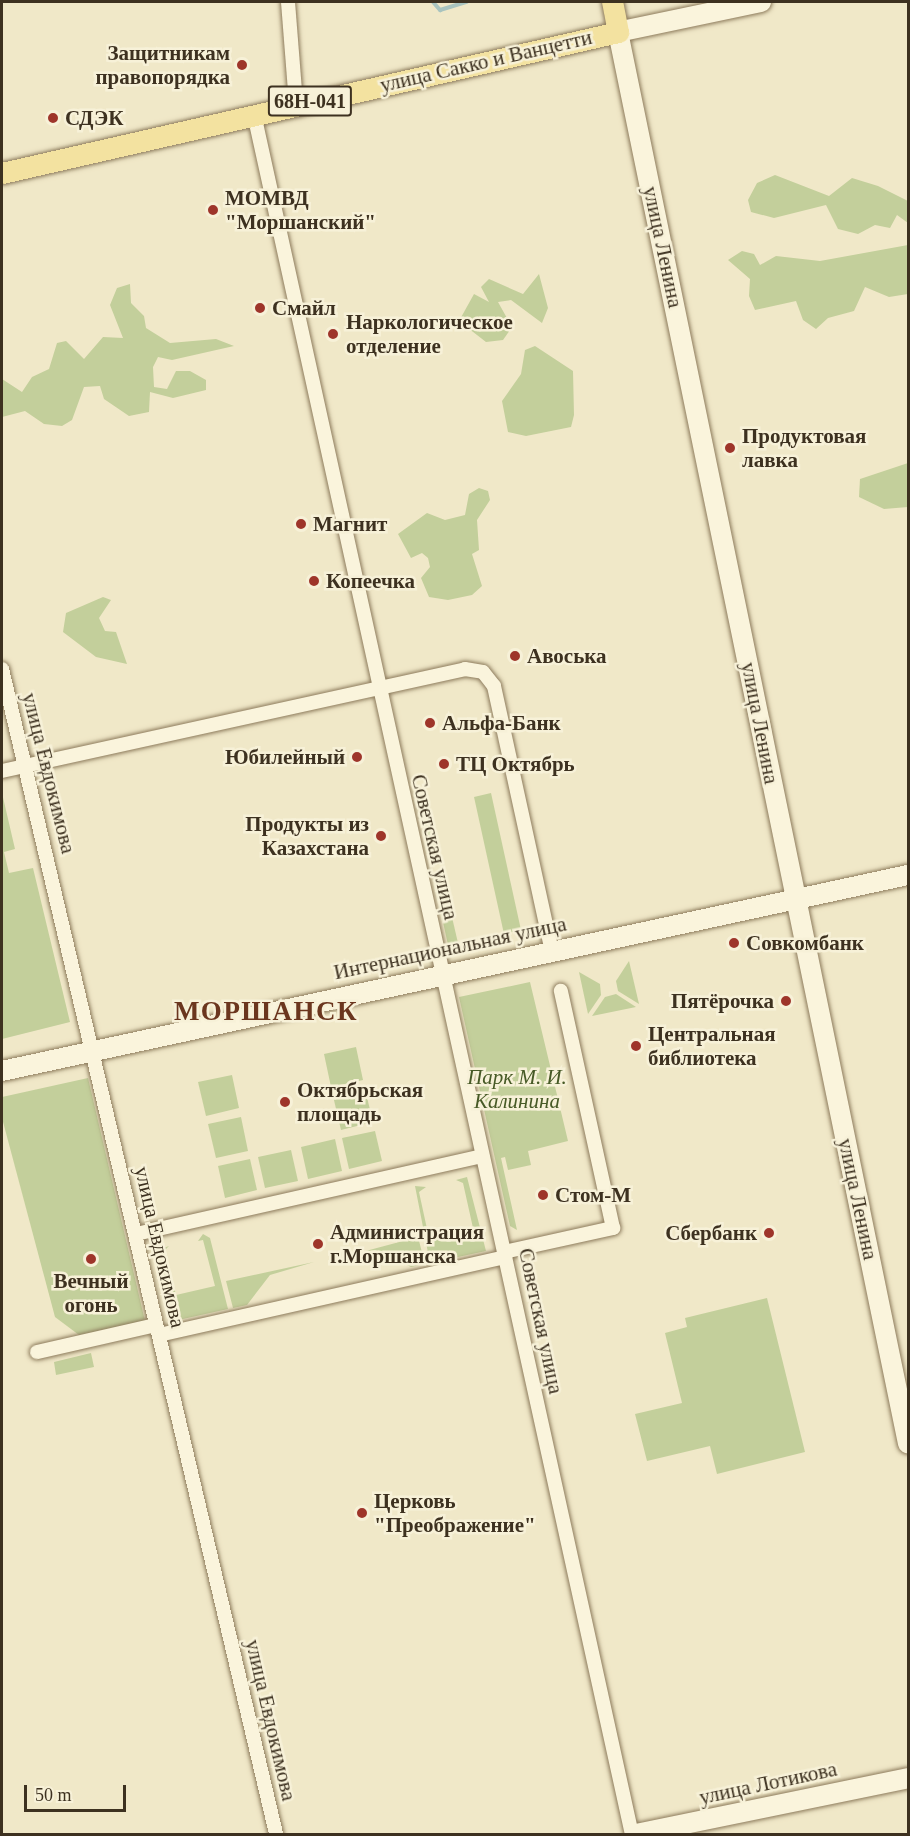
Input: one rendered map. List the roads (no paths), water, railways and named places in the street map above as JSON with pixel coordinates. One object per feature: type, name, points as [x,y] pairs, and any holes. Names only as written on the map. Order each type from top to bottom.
[{"type":"main road","name":"улица Ленина","points":[[612,2],[909,1444]]},
{"type":"main road","name":"улица Сакко и Ванцетти","points":[[2,173],[296,104],[761,2]]},
{"type":"main road","name":"Интернациональная улица","points":[[2,1071],[909,874]]},
{"type":"main road","name":"улица Лотикова","points":[[636,1834],[909,1778]]},
{"type":"street","points":[[296,104],[289,6],[300,2]]},
{"type":"street","name":"Советская улица","points":[[254,114],[441,974],[632,1834]]},
{"type":"street","name":"улица Евдокимова","points":[[2,669],[94,1050],[157,1330],[276,1834]]},
{"type":"street","points":[[2,771],[465,669],[483,672],[494,686],[552,952]]},
{"type":"street","points":[[37,1352],[157,1330],[505,1255],[613,1228],[561,991]]},
{"type":"street","points":[[136,1234],[482,1156]]},
{"type":"waterway","points":[[433,2],[440,10],[467,2]]},
{"type":"place","name":"Защитникам правопорядка","points":[[242,65]]},
{"type":"place","name":"СДЭК","points":[[53,118]]},
{"type":"place","name":"МОМВД \"Моршанский\"","points":[[213,210]]},
{"type":"place","name":"Смайл","points":[[260,308]]},
{"type":"place","name":"Наркологическое отделение","points":[[333,334]]},
{"type":"place","name":"Продуктовая лавка","points":[[730,448]]},
{"type":"place","name":"Магнит","points":[[301,524]]},
{"type":"place","name":"Копеечка","points":[[314,581]]},
{"type":"place","name":"Авоська","points":[[515,656]]},
{"type":"place","name":"Альфа-Банк","points":[[430,723]]},
{"type":"place","name":"Юбилейный","points":[[357,757]]},
{"type":"place","name":"ТЦ Октябрь","points":[[444,764]]},
{"type":"place","name":"Продукты из Казахстана","points":[[381,836]]},
{"type":"place","name":"Совкомбанк","points":[[734,943]]},
{"type":"place","name":"Пятёрочка","points":[[786,1001]]},
{"type":"place","name":"Центральная библиотека","points":[[636,1046]]},
{"type":"place","name":"Октябрьская площадь","points":[[285,1102]]},
{"type":"place","name":"Стом-М","points":[[543,1195]]},
{"type":"place","name":"Сбербанк","points":[[769,1233]]},
{"type":"place","name":"Администрация г.Моршанска","points":[[318,1244]]},
{"type":"place","name":"Вечный огонь","points":[[91,1259]]},
{"type":"place","name":"Церковь \"Преображение\"","points":[[362,1513]]},
{"type":"district","name":"МОРШАНСК","points":[[266,1012]]},
{"type":"park label","name":"Парк М. И. Калинина","points":[[517,1089]]}]
